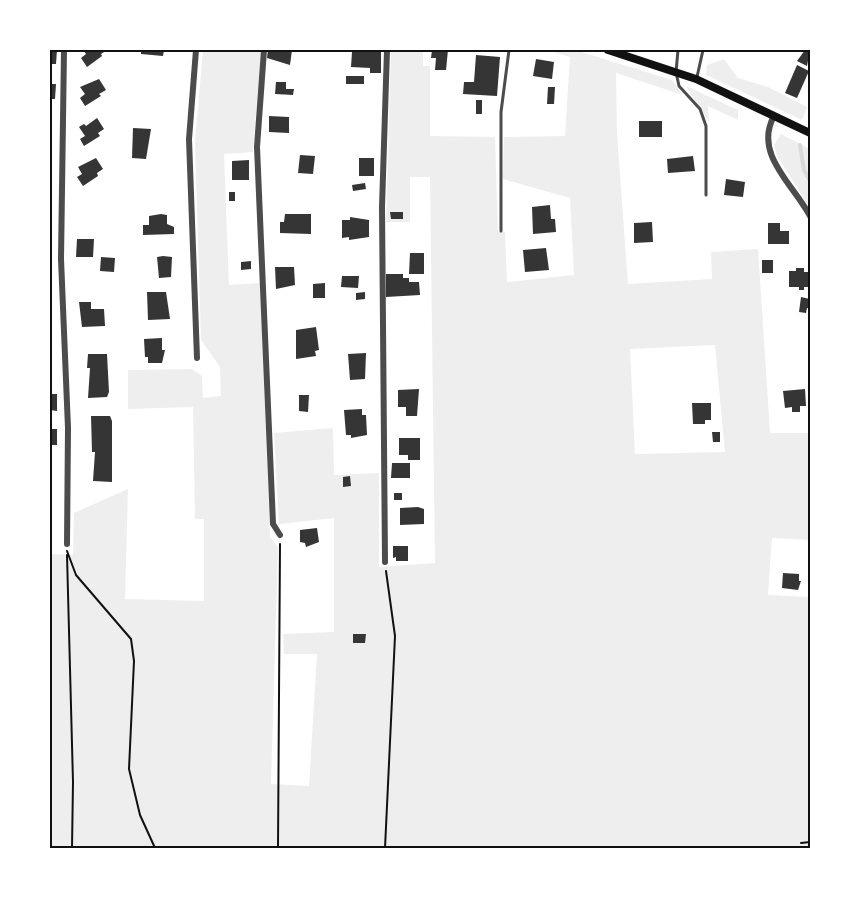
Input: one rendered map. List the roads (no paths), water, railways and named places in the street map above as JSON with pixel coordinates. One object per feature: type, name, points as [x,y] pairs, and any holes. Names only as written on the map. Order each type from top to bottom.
[{"type":"main road","points":[[608,50],[696,79],[810,133]]},
{"type":"street","points":[[64,50],[61,259],[68,428],[67,543]]},
{"type":"street","points":[[196,50],[189,148],[197,358]]},
{"type":"street","points":[[264,50],[258,105],[258,182],[273,524],[280,535]]},
{"type":"street","points":[[385,562],[382,207],[387,50]]},
{"type":"street","points":[[774,116],[767,128],[771,154],[810,216]]},
{"type":"lane","points":[[501,231],[501,112],[509,50]]},
{"type":"lane","points":[[678,50],[676,72],[679,86],[699,109],[706,126],[706,195]]},
{"type":"lane","points":[[696,79],[704,50]]},
{"type":"waterway","points":[[800,145],[804,170],[810,181]]}]
